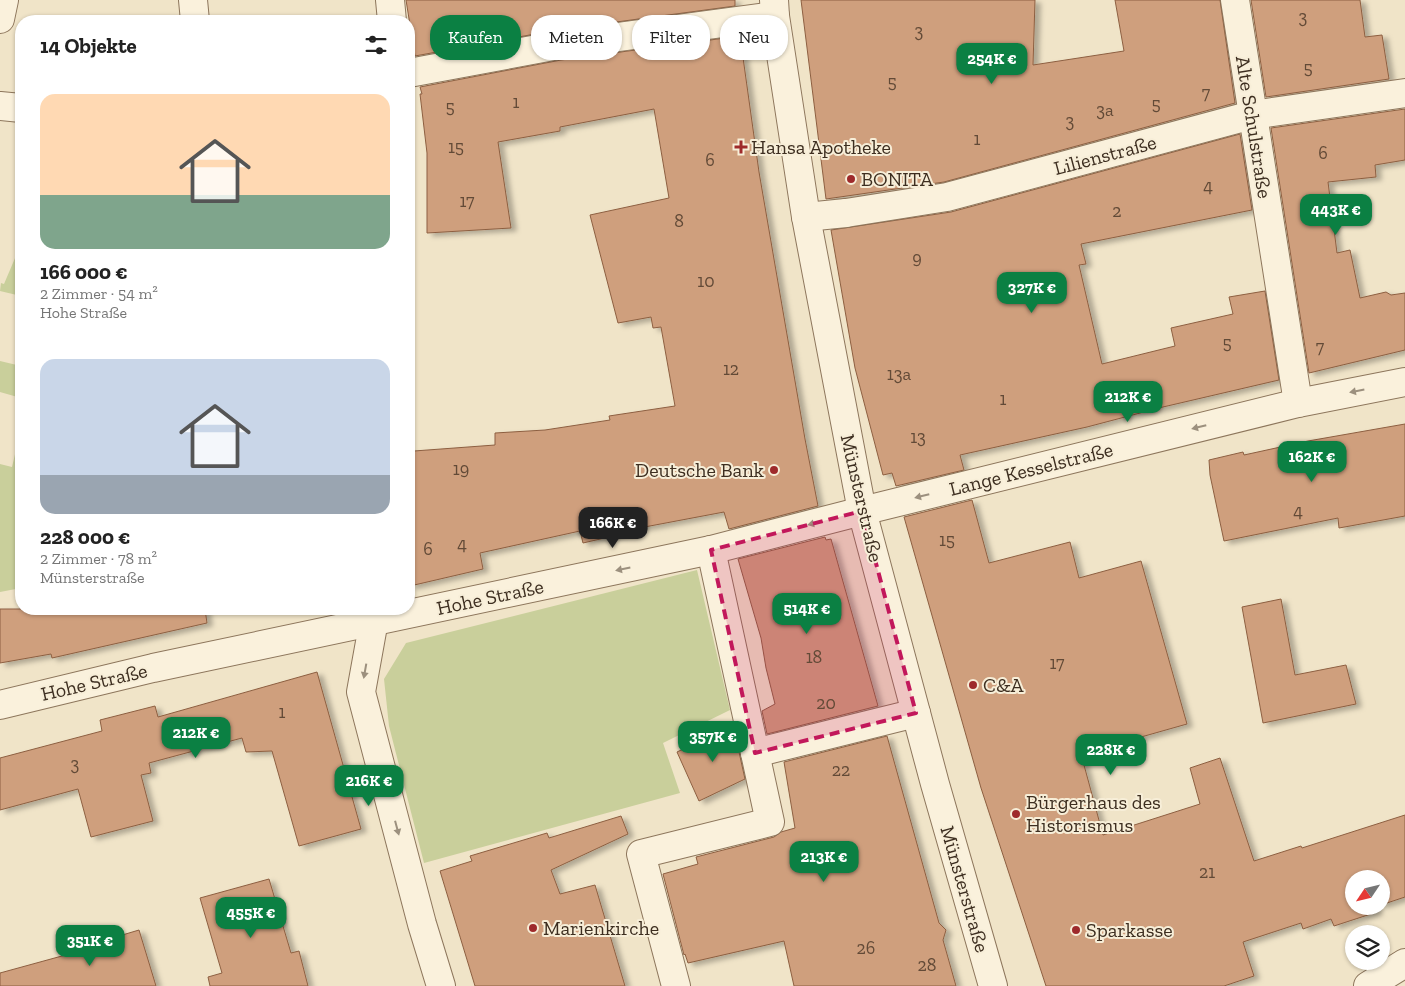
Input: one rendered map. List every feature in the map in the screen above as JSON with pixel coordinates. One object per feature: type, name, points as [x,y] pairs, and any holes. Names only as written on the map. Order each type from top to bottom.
[{"type":"street","points":[[0,19],[4,0]]},
{"type":"street","points":[[193,0],[194,15]]},
{"type":"street","points":[[390,0],[391,15]]},
{"type":"street","name":"Alte Schulstraße","points":[[1235,0],[1298,403]]},
{"type":"street","points":[[415,72],[774,8]]},
{"type":"street","name":"Münsterstraße","points":[[774,8],[806,217],[862,511],[916,713],[993,986]]},
{"type":"street","name":"Lilienstraße","points":[[806,217],[846,213],[947,197],[1252,116],[1405,93]]},
{"type":"street","points":[[0,106],[15,107]]},
{"type":"street","name":"Lange Kesselstraße","points":[[862,511],[1298,403],[1405,382]]},
{"type":"street","name":"Hohe Straße","points":[[415,608],[711,550],[862,511]]},
{"type":"street","points":[[676,986],[641,854],[770,822],[711,550]]},
{"type":"street","points":[[375,616],[361,692],[422,924],[441,986]]},
{"type":"street","name":"Hohe Straße","points":[[0,705],[375,616]]},
{"type":"street","points":[[755,753],[916,713]]},
{"type":"street","points":[[1368,986],[1405,963]]},
{"type":"highlighted area","points":[[862,511],[916,713],[755,753],[711,550]]},
{"type":"green space","points":[[15,258],[15,295],[0,291],[1,283],[4,284]]},
{"type":"green space","points":[[0,361],[15,365],[15,396],[0,392]]},
{"type":"green space","points":[[15,454],[15,589],[0,592],[0,464],[12,467]]},
{"type":"green space","points":[[697,570],[730,710],[663,743],[680,793],[424,863],[389,726],[384,679],[406,643]]},
{"type":"building","points":[[406,0],[735,0],[735,6],[668,15],[632,15],[632,20],[622,21],[622,15],[531,15],[531,35],[521,37],[521,15],[430,15],[430,53],[415,56],[415,15],[408,15]]},
{"type":"building","points":[[801,0],[1035,0],[1033,65],[1124,51],[1115,0],[1220,0],[1235,103],[944,182],[826,199]]},
{"type":"building","points":[[1251,0],[1360,0],[1365,37],[1382,35],[1389,79],[1266,97]]},
{"type":"building","points":[[720,39],[720,60],[743,60],[759,172],[818,506],[729,529],[724,512],[634,529],[635,531],[583,543],[580,531],[480,553],[483,569],[415,585],[415,451],[495,445],[495,433],[545,430],[610,420],[609,416],[675,406],[661,327],[653,328],[651,317],[618,323],[590,215],[669,198],[654,109],[560,127],[560,131],[498,142],[511,228],[427,233],[427,153],[420,87],[561,60],[622,60],[622,52],[632,50],[632,60],[710,60],[710,40]]},
{"type":"building","points":[[1405,109],[1405,160],[1375,165],[1376,177],[1328,182],[1337,253],[1350,250],[1360,298],[1386,292],[1391,295],[1405,293],[1405,350],[1309,373],[1271,128]]},
{"type":"building","points":[[1240,134],[1252,210],[1081,244],[1086,264],[1079,265],[1102,364],[1175,346],[1171,328],[1233,314],[1229,297],[1265,291],[1279,380],[1087,427],[960,455],[964,470],[896,486],[892,473],[883,475],[855,368],[831,230],[951,212]]},
{"type":"building","points":[[1405,424],[1405,516],[1339,528],[1338,518],[1224,541],[1210,475],[1209,460],[1243,452],[1244,455],[1308,441]]},
{"type":"building","points":[[972,500],[989,563],[1070,542],[1079,578],[1141,561],[1187,724],[1081,754],[1103,835],[1200,804],[1190,768],[1220,758],[1254,861],[1301,846],[1302,848],[1405,815],[1405,897],[1390,902],[1390,870],[1345,870],[1345,915],[1368,915],[1334,926],[1331,919],[1303,929],[1301,923],[1243,942],[1254,976],[1224,986],[1046,986],[981,788],[904,517]]},
{"type":"building","points":[[825,537],[826,540],[831,539],[878,706],[767,734],[762,711],[775,704],[761,638],[738,559]]},
{"type":"building","points":[[1281,599],[1295,675],[1346,665],[1356,704],[1263,723],[1242,607]]},
{"type":"building","points":[[0,609],[15,609],[15,615],[206,615],[207,623],[52,658],[51,654],[0,663]]},
{"type":"building","points":[[317,672],[361,829],[299,846],[272,751],[246,752],[242,738],[149,763],[151,773],[141,775],[153,821],[91,837],[78,789],[0,810],[0,758],[102,731],[100,720],[155,706],[158,717]]},
{"type":"building","points":[[733,725],[745,779],[699,801],[677,752]]},
{"type":"building","points":[[887,736],[939,923],[946,930],[943,940],[956,986],[794,986],[784,941],[688,963],[684,955],[663,874],[698,864],[696,857],[774,837],[781,832],[795,828],[784,762]]},
{"type":"building","name":"Marienkirche","points":[[621,816],[628,834],[551,870],[560,894],[595,885],[625,986],[475,986],[440,871],[472,861],[470,856],[547,833],[549,838]]},
{"type":"building","points":[[269,879],[291,953],[299,951],[308,986],[210,986],[208,977],[222,973],[200,898]]},
{"type":"building","points":[[139,930],[156,986],[0,986],[0,973],[91,948],[89,945]]},
{"type":"place","name":"Hansa Apotheke","points":[[741,147]]},
{"type":"place","name":"BONITA","points":[[851,179]]},
{"type":"place","name":"Deutsche Bank","points":[[774,470]]},
{"type":"place","name":"C&A","points":[[973,685]]},
{"type":"place","name":"Bürgerhaus des Historismus","points":[[1016,814]]},
{"type":"place","name":"Marienkirche","points":[[533,928]]},
{"type":"place","name":"Sparkasse","points":[[1076,930]]}]
